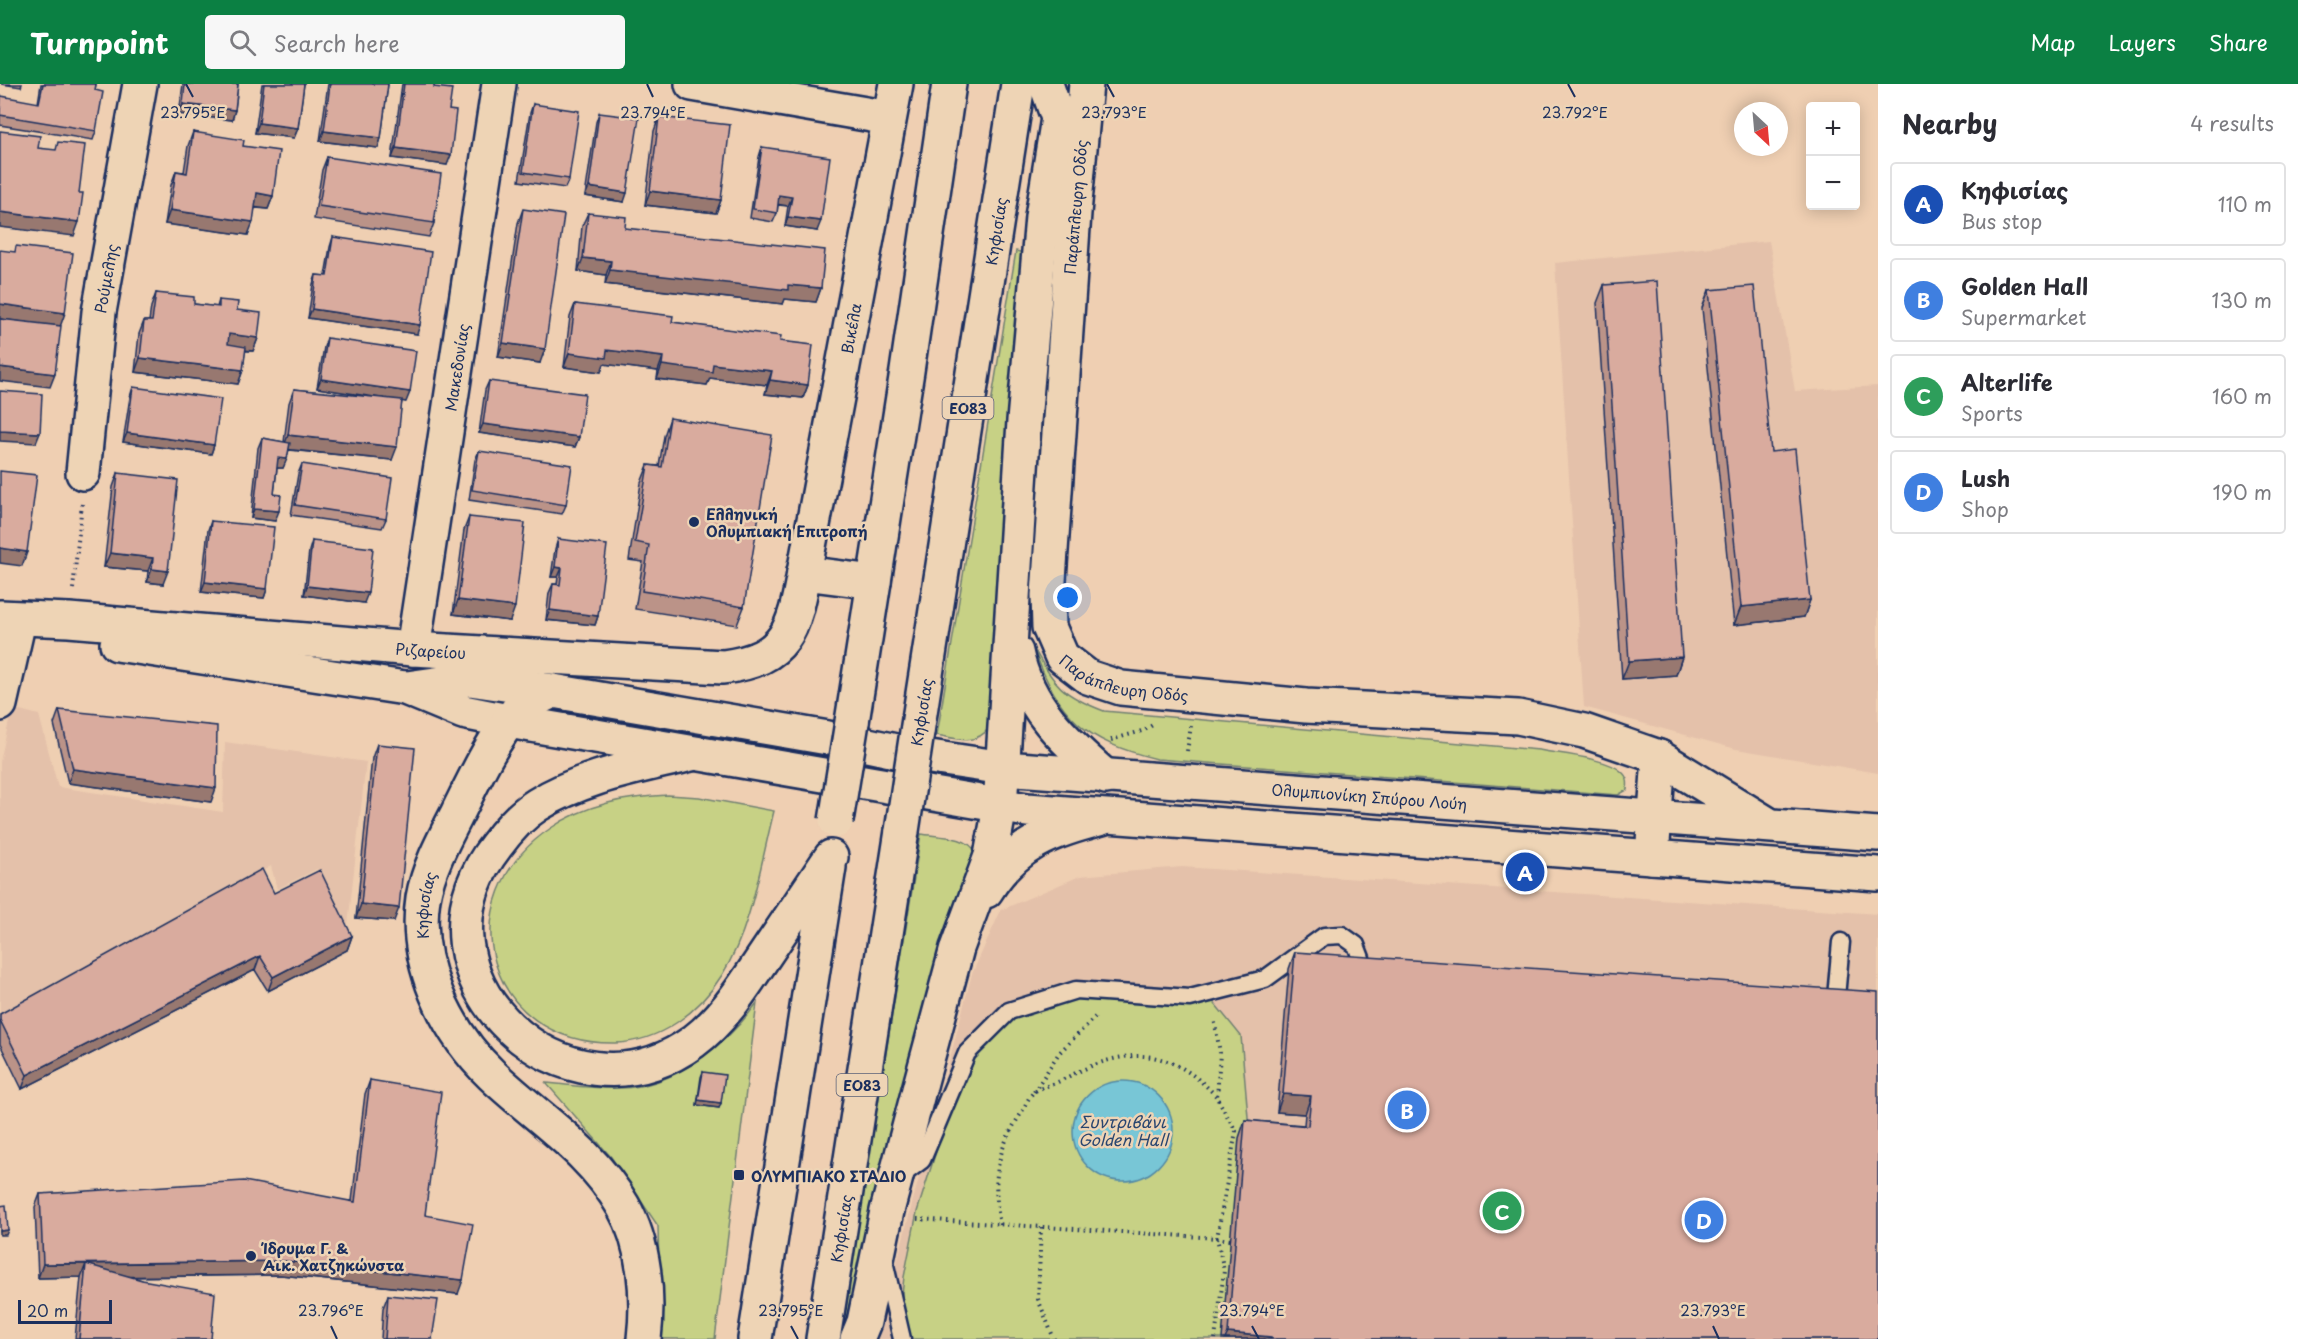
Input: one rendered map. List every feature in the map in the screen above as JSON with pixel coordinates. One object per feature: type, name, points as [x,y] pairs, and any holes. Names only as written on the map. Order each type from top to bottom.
[{"type":"main road","name":"Ρούμελης","points":[[83,473],[99,312],[140,84]]},
{"type":"main road","name":"Μακεδονίας","points":[[413,649],[499,84]]},
{"type":"main road","points":[[692,84],[890,118]]},
{"type":"main road","name":"Βικέλα","points":[[804,573],[896,84]]},
{"type":"main road","points":[[754,1339],[836,821],[857,733],[874,582],[949,84]]},
{"type":"main road","name":"Κηφισίας","points":[[823,1339],[1018,84]]},
{"type":"main road","points":[[857,1339],[864,1322],[895,1180],[957,948],[991,856],[1000,807],[1024,421],[1041,228],[1058,118],[1046,84]]},
{"type":"main road","name":"Παράπλευρη Οδός","points":[[1086,84],[1074,213],[1050,561],[1049,627],[1062,657],[1088,677],[1121,688],[1306,706],[1518,717],[1584,731],[1659,757],[1770,825]]},
{"type":"main road","name":"Ριζαρείου","points":[[6,624],[69,620],[413,649],[723,667],[744,665],[769,653],[789,634],[796,615],[804,573]]},
{"type":"main road","points":[[804,573],[874,582]]},
{"type":"main road","name":"Ριζαρείου","points":[[6,624],[405,688],[463,712],[1000,807]]},
{"type":"main road","points":[[0,704],[6,624]]},
{"type":"main road","points":[[1012,632],[1025,680],[1044,716],[1063,739],[1096,768]]},
{"type":"main road","name":"Ριζαρείου","points":[[405,688],[470,679],[857,733]]},
{"type":"main road","name":"Κηφισίας","points":[[553,691],[523,705],[508,721],[472,784],[434,860],[423,898],[421,929],[426,962],[436,993],[467,1045],[492,1074],[578,1149],[623,1205],[634,1229],[641,1253],[644,1285],[644,1339]]},
{"type":"main road","name":"Ολυμπιονίκη Σπύρου Λούη","points":[[857,733],[910,754],[1004,768],[1096,768],[1183,782],[1878,834]]},
{"type":"main road","points":[[691,753],[566,788],[535,806],[508,829],[486,858],[469,899],[465,918],[472,974],[484,999],[502,1022],[528,1044],[560,1060],[594,1068],[617,1068],[662,1059],[693,1042],[719,1019],[740,992],[831,857]]},
{"type":"main road","points":[[1652,857],[1659,757]]},
{"type":"main road","points":[[1000,807],[1102,818],[1878,874]]},
{"type":"main road","points":[[972,912],[996,875],[1031,843],[1053,832],[1102,818]]},
{"type":"lane","points":[[895,1180],[922,1160],[967,1053],[1010,1011],[1076,990],[1190,998],[1207,994],[1264,979],[1324,936],[1342,935],[1356,945],[1361,958],[1361,975]]},
{"type":"lane","points":[[1835,1008],[1841,942]]},
{"type":"lane","points":[[880,1243],[902,1339]]},
{"type":"path","points":[[69,620],[80,540],[83,473]]},
{"type":"path","points":[[1096,768],[1104,742],[1145,730],[1171,711],[1187,695]]},
{"type":"path","points":[[1183,782],[1187,695]]},
{"type":"path","points":[[1000,1225],[995,1196],[1000,1153],[1007,1132],[1059,1053],[1098,1013],[1124,994]]},
{"type":"path","points":[[1207,994],[1217,1029],[1220,1053],[1217,1098]]},
{"type":"path","points":[[1034,1092],[1095,1063],[1116,1057],[1136,1056],[1170,1061],[1202,1082],[1217,1098],[1236,1131],[1217,1238],[1224,1271],[1215,1339]]},
{"type":"path","points":[[952,1222],[1230,1240]]},
{"type":"path","points":[[1041,1227],[1038,1299],[1054,1339]]},
{"type":"shaded area","points":[[1769,241],[1795,391],[1878,386],[1878,773],[1736,749],[1584,707],[1555,263]]},
{"type":"shaded area","points":[[12,708],[39,715],[58,787],[223,812],[225,742],[366,762],[348,925],[317,869],[277,889],[271,866],[0,1022],[0,762]]},
{"type":"shaded area","points":[[1182,867],[1878,914],[1878,1339],[877,1339],[972,974],[1001,910],[1080,876]]},
{"type":"green space","points":[[1016,251],[1024,253],[989,728],[978,737],[965,740],[937,735]]},
{"type":"green space","points":[[1033,647],[1047,671],[1061,688],[1078,700],[1104,711],[1539,750],[1595,760],[1615,767],[1625,776],[1627,790],[1618,795],[1157,759],[1110,744],[1077,723],[1053,692]]},
{"type":"green space","points":[[668,795],[699,797],[774,811],[748,917],[722,975],[713,989],[690,1013],[663,1031],[632,1041],[615,1043],[571,1037],[536,1020],[510,994],[495,963],[491,927],[499,891],[518,857],[551,828],[578,813],[622,800]]},
{"type":"green space","points":[[921,834],[960,840],[972,847],[976,853],[852,1327],[842,1326]]},
{"type":"green space","points":[[1076,990],[1207,994],[1241,1036],[1248,1117],[1241,1339],[897,1339],[904,1277],[917,1212],[967,1053],[1009,1011]]},
{"type":"green space","points":[[757,1003],[715,1339],[657,1339],[660,1316],[658,1226],[611,1157],[546,1083],[620,1088],[640,1086],[660,1080],[679,1072],[715,1048]]},
{"type":"water","name":"Συντριβάνι Golden Hall","points":[[1123,1081],[1142,1084],[1159,1095],[1170,1112],[1173,1131],[1170,1150],[1159,1167],[1142,1178],[1123,1181],[1104,1178],[1087,1167],[1076,1150],[1073,1131],[1076,1112],[1087,1095],[1104,1084]]},
{"type":"building","points":[[43,84],[96,84],[95,90],[103,92],[96,131],[0,115],[1,96],[39,103]]},
{"type":"building","points":[[185,84],[238,84],[235,110],[183,104]]},
{"type":"building","points":[[264,84],[304,84],[298,128],[259,123]]},
{"type":"building","points":[[330,84],[388,84],[381,138],[324,131]]},
{"type":"building","points":[[404,84],[434,84],[434,87],[452,89],[449,110],[456,111],[451,155],[396,148]]},
{"type":"building","points":[[533,104],[579,111],[569,179],[523,172]]},
{"type":"building","points":[[599,113],[639,118],[627,193],[589,187]]},
{"type":"building","points":[[659,117],[730,125],[721,200],[650,191]]},
{"type":"building","points":[[0,131],[40,136],[38,148],[56,150],[58,142],[85,145],[79,193],[83,193],[79,222],[0,212]]},
{"type":"building","points":[[193,132],[244,140],[243,146],[279,151],[273,196],[257,193],[253,222],[170,210],[176,171],[187,173]]},
{"type":"building","points":[[762,147],[830,157],[821,221],[788,217],[792,197],[779,195],[777,213],[753,209]]},
{"type":"building","points":[[327,157],[441,174],[434,223],[319,206]]},
{"type":"building","points":[[523,209],[564,215],[545,349],[503,343]]},
{"type":"building","points":[[588,213],[626,217],[625,228],[825,250],[821,288],[788,285],[788,290],[610,270],[611,261],[583,258]]},
{"type":"building","points":[[333,237],[431,252],[420,325],[312,309],[316,275],[327,276]]},
{"type":"building","points":[[16,246],[73,253],[65,313],[0,304],[0,250],[15,252]]},
{"type":"building","points":[[1657,281],[1682,657],[1629,661],[1604,285]]},
{"type":"building","points":[[1754,286],[1771,452],[1795,449],[1810,600],[1741,607],[1709,290]]},
{"type":"building","points":[[156,293],[194,297],[194,304],[219,307],[219,300],[238,302],[237,310],[261,313],[258,338],[229,334],[228,344],[246,347],[243,370],[140,358],[144,321],[152,321]]},
{"type":"building","points":[[575,304],[673,316],[672,322],[781,336],[780,341],[813,345],[808,385],[770,380],[772,371],[713,364],[712,372],[662,365],[663,357],[607,350],[606,358],[569,353]]},
{"type":"building","points":[[0,319],[61,326],[55,374],[0,367]]},
{"type":"building","points":[[327,338],[416,351],[410,392],[321,379]]},
{"type":"building","points":[[489,381],[585,394],[579,437],[483,424]]},
{"type":"building","points":[[133,387],[221,399],[214,445],[127,433]]},
{"type":"building","points":[[294,389],[402,400],[397,447],[288,435]]},
{"type":"building","points":[[0,391],[42,394],[40,433],[0,431]]},
{"type":"building","name":"Ελληνική Ολυμπιακή Επιτροπή","points":[[670,418],[772,435],[744,607],[642,591],[649,545],[635,542],[648,465],[662,467]]},
{"type":"building","points":[[262,438],[290,443],[287,459],[278,458],[274,494],[281,495],[279,511],[254,509]]},
{"type":"building","points":[[479,451],[572,465],[566,505],[472,490]]},
{"type":"building","points":[[302,464],[392,478],[386,519],[295,505]]},
{"type":"building","points":[[0,471],[37,475],[27,552],[0,548]]},
{"type":"building","points":[[118,473],[178,480],[168,571],[152,569],[153,558],[110,553]]},
{"type":"building","points":[[469,517],[525,523],[515,607],[458,600]]},
{"type":"building","points":[[211,521],[274,527],[267,589],[205,582]]},
{"type":"building","points":[[558,539],[607,545],[598,616],[550,610],[553,584],[560,585],[562,568],[555,567]]},
{"type":"building","points":[[312,541],[373,548],[368,593],[307,586]]},
{"type":"building","points":[[59,710],[217,726],[216,788],[73,769]]},
{"type":"building","points":[[377,744],[415,748],[399,908],[361,904]]},
{"type":"building","points":[[262,869],[274,893],[320,870],[352,936],[273,977],[260,956],[27,1075],[0,1020],[0,1014]]},
{"type":"building","points":[[1295,952],[1878,992],[1878,1339],[1271,1339],[1271,1337],[1228,1333],[1245,1120],[1308,1126],[1311,1096],[1283,1094]]},
{"type":"building","points":[[703,1072],[725,1075],[721,1103],[698,1100]]},
{"type":"building","name":"Ίδρυμα Γ. & Αικ. Χατζηκώνστα","points":[[370,1080],[441,1092],[425,1215],[473,1224],[463,1280],[286,1261],[43,1264],[40,1194],[244,1181],[355,1202]]},
{"type":"building","points":[[6,1205],[8,1230],[0,1231],[0,1206]]},
{"type":"building","points":[[86,1264],[142,1280],[215,1293],[211,1339],[79,1339]]},
{"type":"building","points":[[388,1295],[438,1300],[432,1339],[385,1339]]},
{"type":"place","name":"Ελληνική Ολυμπιακή Επιτροπή","points":[[694,522]]},
{"type":"place","name":"Κηφισίας","points":[[1525,872]]},
{"type":"place","name":"Golden Hall","points":[[1407,1110]]},
{"type":"place","name":"ΟΛΥΜΠΙΑΚΟ ΣΤΑΔΙΟ","points":[[739,1175]]},
{"type":"place","name":"Alterlife","points":[[1502,1211]]},
{"type":"place","name":"Lush","points":[[1704,1220]]},
{"type":"place","name":"Ίδρυμα Γ. & Αικ. Χατζηκώνστα","points":[[251,1256]]}]
